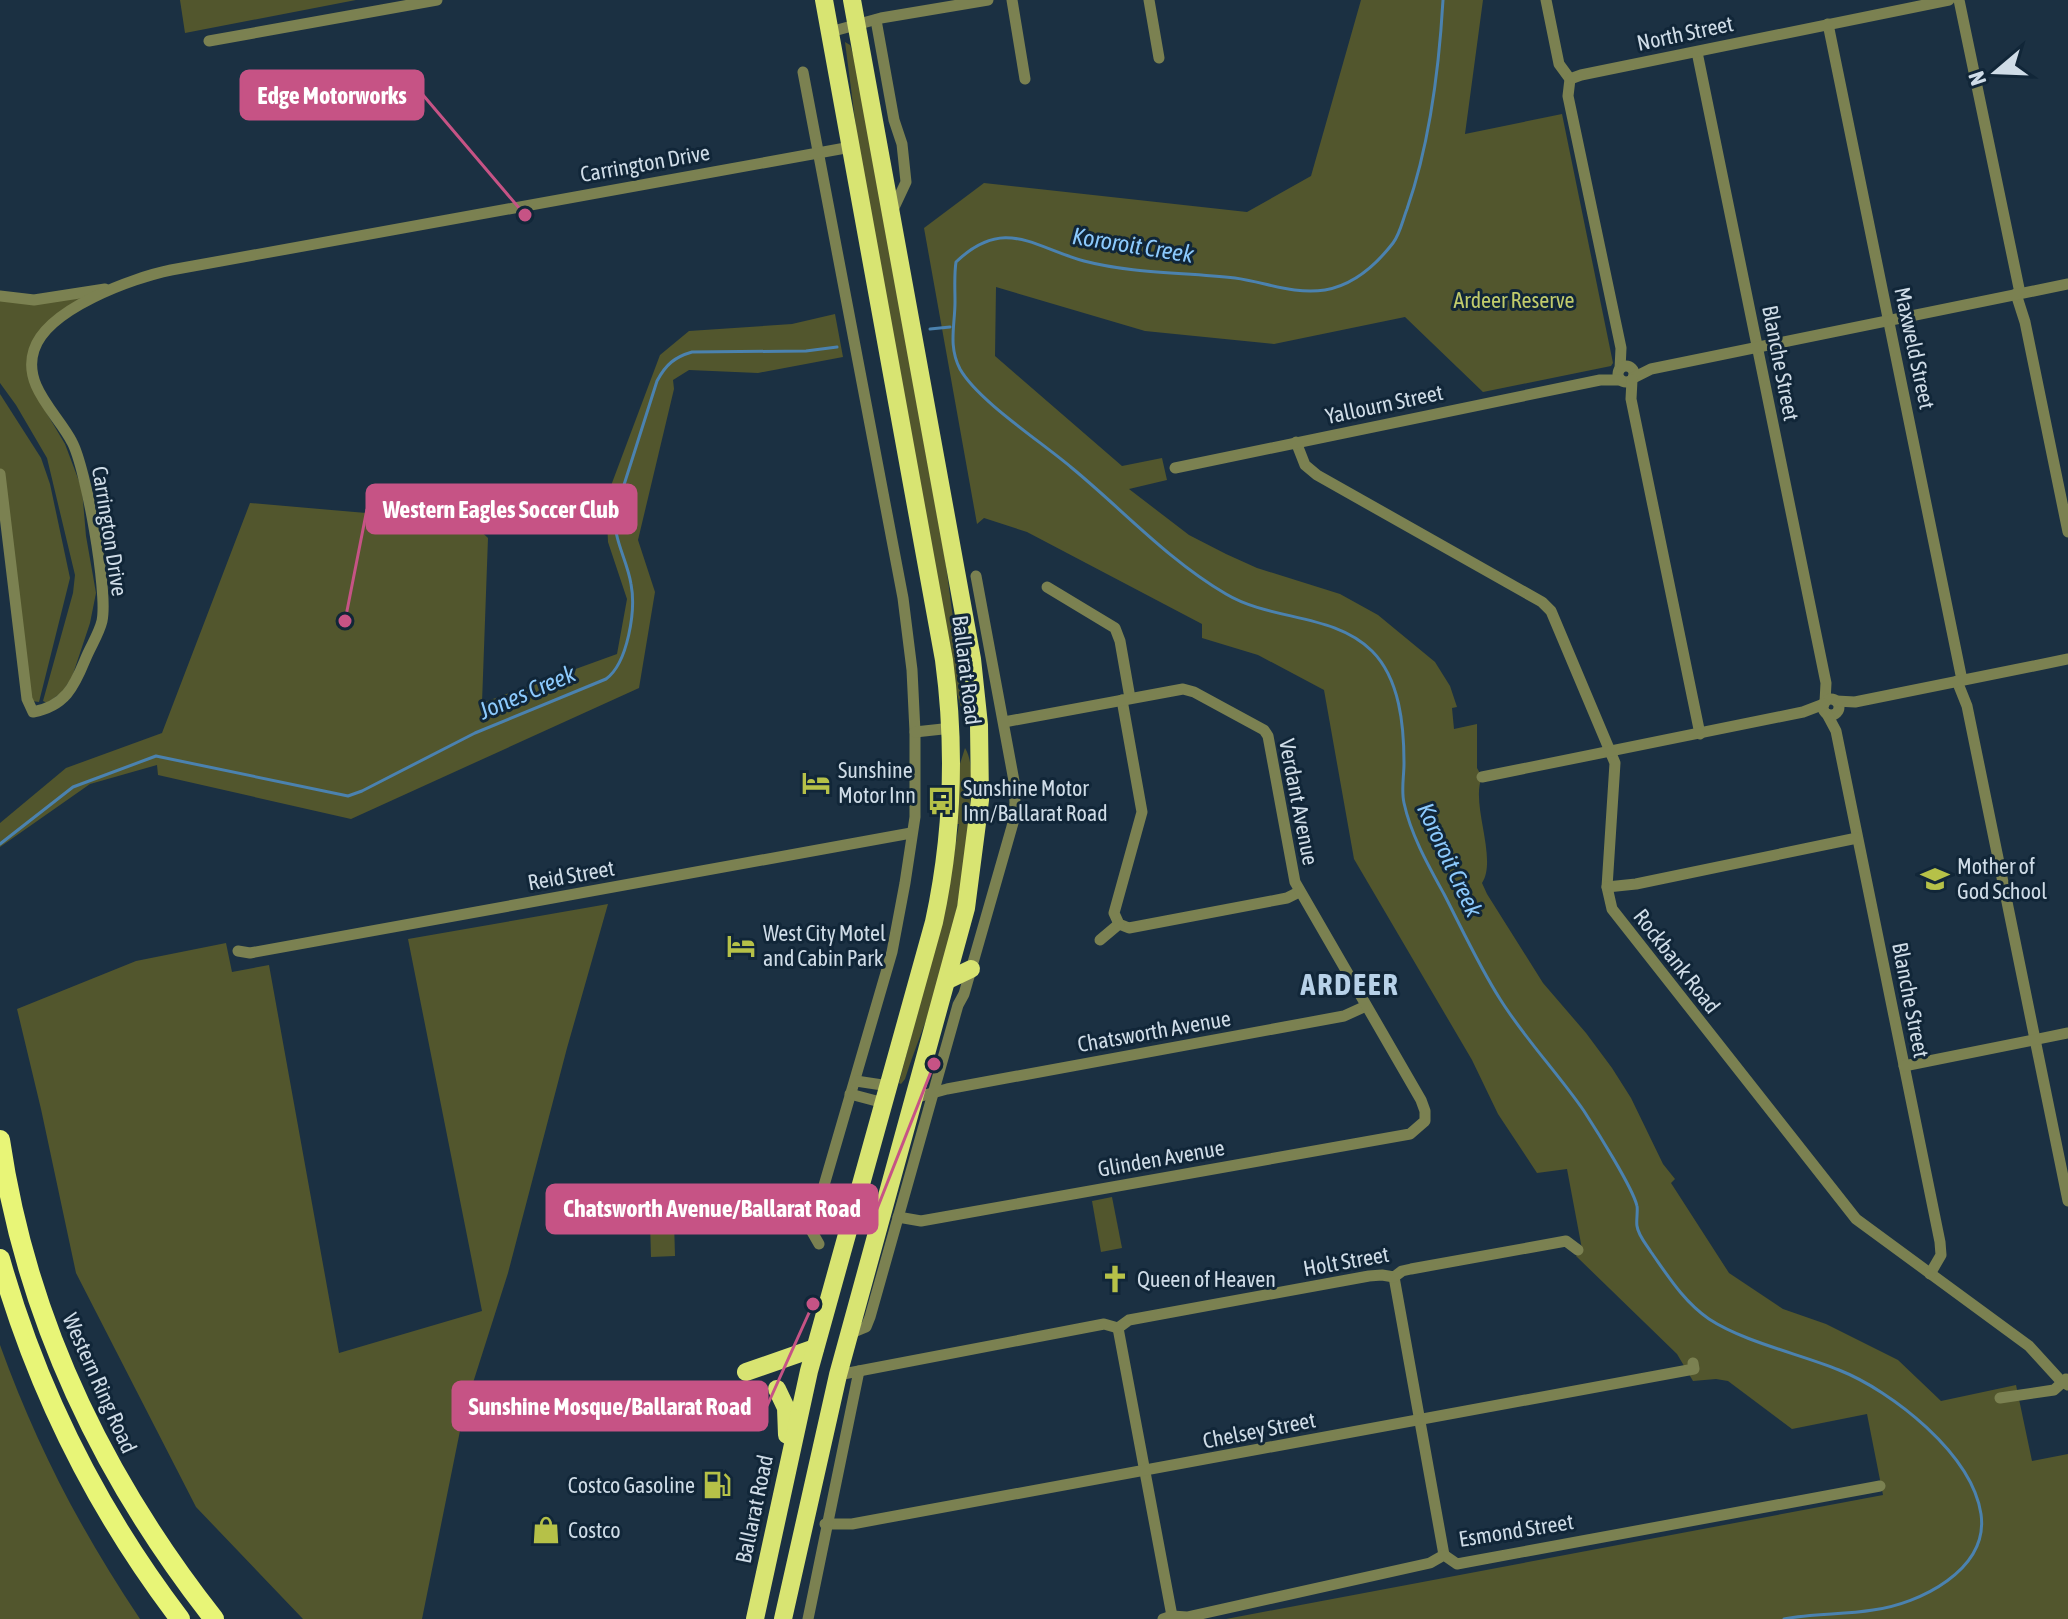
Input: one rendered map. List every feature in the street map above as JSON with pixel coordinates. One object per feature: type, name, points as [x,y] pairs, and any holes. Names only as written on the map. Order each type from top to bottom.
[{"type":"highway","name":"Ballarat Road","points":[[755,1619],[815,1348],[934,922],[944,876],[952,805],[952,728],[937,622],[824,0]]},
{"type":"highway","name":"Ballarat Road","points":[[783,1619],[849,1334],[930,1091],[948,983],[966,908],[980,800],[979,725],[970,647],[854,2]]},
{"type":"highway","points":[[952,728],[979,725]]},
{"type":"highway","points":[[958,1005],[948,983],[971,969]]},
{"type":"highway","points":[[887,1095],[930,1091]]},
{"type":"highway","name":"Western Ring Road","points":[[0,1140],[22,1245],[57,1351],[93,1433],[152,1535],[214,1619]]},
{"type":"highway","points":[[0,1259],[41,1380],[82,1470],[124,1553],[168,1619]]},
{"type":"highway","points":[[746,1372],[815,1348]]},
{"type":"highway","points":[[777,1389],[786,1408],[785,1478]]},
{"type":"highway","points":[[82,1470],[118,1532],[180,1619]]},
{"type":"highway","points":[[152,1535],[225,1619]]},
{"type":"street","points":[[209,41],[437,0]]},
{"type":"street","points":[[830,32],[876,20],[988,0]]},
{"type":"street","points":[[1012,0],[1025,79]]},
{"type":"street","points":[[1149,0],[1159,58]]},
{"type":"street","points":[[1546,0],[1559,64],[1570,79],[1568,96],[1700,734]]},
{"type":"street","name":"North Street","points":[[1570,79],[1949,0]]},
{"type":"street","points":[[1959,0],[2068,532]]},
{"type":"street","points":[[876,20],[894,120],[902,144],[906,182],[891,214]]},
{"type":"street","name":"Maxweld Street","points":[[1828,24],[2068,1201]]},
{"type":"street","name":"Blanche Street","points":[[1697,52],[1940,1242],[1941,1255],[1930,1274]]},
{"type":"street","points":[[803,72],[903,598],[912,670],[915,732],[915,817],[898,926],[811,1230],[819,1244]]},
{"type":"street","name":"Carrington Drive","points":[[0,474],[27,699],[33,712],[47,709],[73,690],[102,621],[103,588],[81,466],[72,442],[46,405],[32,370],[33,353],[40,337],[57,320],[147,275],[851,147]]},
{"type":"street","name":"Yallourn Street","points":[[1175,468],[2068,284]]},
{"type":"street","name":"Carrington Drive","points":[[0,296],[34,300],[118,287]]},
{"type":"street","points":[[1300,441],[1311,470],[1546,606],[1615,763],[1607,890],[1857,838]]},
{"type":"street","name":"Ballarat Road","points":[[849,1334],[866,1327],[870,1317],[930,1091],[971,969],[1013,823],[1014,781],[976,576]]},
{"type":"street","points":[[1047,587],[1115,628],[1120,641],[1142,812],[1114,913],[1119,924],[1129,928],[1287,898],[1299,892]]},
{"type":"street","points":[[1482,777],[2068,659]]},
{"type":"street","name":"Verdant Avenue","points":[[1004,722],[1183,689],[1264,730],[1268,736],[1299,892],[1421,1100],[1425,1121]]},
{"type":"street","points":[[915,732],[952,728]]},
{"type":"street","name":"Reid Street","points":[[238,951],[250,953],[911,833]]},
{"type":"street","name":"Rockbank Road","points":[[1607,890],[1612,909],[1621,922],[1856,1219],[2049,1358],[2066,1382]]},
{"type":"street","points":[[1100,940],[1119,924]]},
{"type":"street","name":"Chatsworth Avenue","points":[[930,1091],[1344,1016],[1366,1006]]},
{"type":"street","points":[[1904,1066],[2068,1033]]},
{"type":"street","points":[[856,1081],[887,1095]]},
{"type":"street","points":[[850,1094],[887,1095]]},
{"type":"street","name":"Glinden Avenue","points":[[898,1217],[921,1221],[1410,1134],[1425,1121]]},
{"type":"street","name":"Holt Street","points":[[838,1375],[1104,1324],[1118,1328],[1129,1320],[1159,1314],[1369,1276],[1394,1277],[1411,1269],[1566,1241],[1578,1250]]},
{"type":"street","points":[[1394,1277],[1444,1555]]},
{"type":"street","points":[[1118,1328],[1167,1618]]},
{"type":"street","name":"Chelsey Street","points":[[825,1524],[852,1524],[1144,1472],[1694,1369],[1693,1363]]},
{"type":"street","points":[[808,1619],[825,1524],[859,1371]]},
{"type":"street","points":[[2000,1398],[2054,1390],[2066,1382]]},
{"type":"street","name":"Esmond Street","points":[[1167,1618],[1187,1617],[1430,1563],[1444,1555],[1457,1564],[1880,1486]]},
{"type":"green space","points":[[180,0],[356,0],[185,33]]},
{"type":"green space","name":"Ardeer Reserve","points":[[1361,0],[1483,0],[1465,134],[1562,114],[1613,363],[1611,366],[1483,392],[1405,317],[1274,344],[1145,331],[996,287],[995,356],[1122,466],[1162,458],[1167,480],[1129,489],[1189,535],[1257,568],[1340,594],[1378,615],[1435,662],[1450,686],[1457,707],[1452,708],[1454,729],[1477,724],[1477,768],[1482,777],[1479,801],[1487,860],[1482,883],[1487,894],[1543,983],[1612,1068],[1631,1098],[1663,1164],[1675,1179],[1671,1183],[1729,1273],[1783,1309],[1826,1324],[1898,1360],[1941,1401],[2016,1385],[2032,1461],[2068,1454],[2068,1619],[1226,1619],[1883,1495],[1867,1414],[1792,1429],[1728,1381],[1693,1381],[1677,1354],[1576,1256],[1582,1249],[1567,1169],[1537,1173],[1498,1114],[1472,1060],[1354,859],[1324,690],[1258,655],[1202,638],[1202,624],[1027,532],[984,518],[977,524],[924,228],[984,183],[1247,212],[1311,176]]},
{"type":"green space","points":[[845,42],[850,45],[855,61],[945,558],[963,713],[955,688],[862,174]]},
{"type":"green space","points":[[0,296],[84,296],[32,344],[40,402],[65,444],[82,489],[96,593],[90,623],[72,677],[62,692],[47,703],[43,701],[73,593],[75,575],[47,458],[0,383]]},
{"type":"green space","points":[[835,314],[843,357],[758,373],[689,370],[673,380],[674,389],[638,540],[655,592],[639,688],[351,819],[158,775],[157,765],[90,784],[0,847],[0,823],[66,768],[162,733],[250,503],[471,522],[488,538],[482,703],[617,654],[627,599],[608,542],[606,499],[660,355],[689,331],[792,324]]},
{"type":"green space","points":[[0,394],[41,458],[50,484],[70,578],[39,702],[32,701],[0,474]]},
{"type":"green space","points":[[965,748],[971,768],[970,808],[955,919],[934,997],[901,1084],[946,902],[959,824],[956,824],[959,767]]},
{"type":"green space","points":[[608,904],[508,1273],[464,1411],[422,1619],[303,1619],[196,1507],[76,1273],[17,1009],[136,961],[226,943],[232,972],[269,965],[339,1353],[482,1311],[408,939]]},
{"type":"green space","points":[[1112,1197],[1122,1248],[1101,1252],[1092,1201]]},
{"type":"green space","points":[[674,1221],[675,1256],[651,1257],[650,1222]]},
{"type":"green space","points":[[0,1345],[61,1486],[98,1553],[140,1619],[0,1619]]},
{"type":"waterway","name":"Kororoit Creek","points":[[1443,0],[1432,106],[1415,184],[1395,239],[1364,273],[1336,287],[1302,291],[1235,278],[1122,268],[1084,261],[1019,239],[989,240],[956,262],[954,352],[960,369],[981,394],[1205,581],[1244,603],[1339,630],[1372,651],[1389,675],[1398,704],[1404,749],[1403,798],[1421,850],[1500,999],[1584,1111],[1613,1158],[1637,1206],[1639,1233],[1670,1279],[1700,1312],[1723,1327],[1839,1370],[1882,1393],[1926,1427],[1962,1469],[1974,1491],[1981,1514],[1981,1534],[1974,1552],[1947,1581],[1929,1592],[1891,1606],[1862,1612],[1784,1619]]},
{"type":"waterway","name":"Jones Creek","points":[[930,329],[950,327]]},
{"type":"waterway","name":"Jones Creek","points":[[0,844],[73,787],[156,756],[348,796],[475,733],[606,679],[614,671],[625,649],[632,608],[629,574],[616,529],[616,510],[657,381],[664,370],[676,359],[692,352],[806,351],[837,347]]},
{"type":"place","name":"Edge Motorworks","points":[[525,215]]},
{"type":"place","name":"Western Eagles Soccer Club","points":[[345,621]]},
{"type":"place","name":"Sunshine Motor Inn","points":[[816,783]]},
{"type":"place","name":"Sunshine Motor Inn/Ballarat Road","points":[[941,801]]},
{"type":"place","name":"Mother of God School","points":[[1935,879]]},
{"type":"place","name":"West City Motel and Cabin Park","points":[[741,946]]},
{"type":"place","name":"Chatsworth Avenue/Ballarat Road","points":[[934,1064]]},
{"type":"place","name":"Queen of Heaven","points":[[1115,1279]]},
{"type":"place","name":"Sunshine Mosque/Ballarat Road","points":[[813,1304]]},
{"type":"place","name":"Costco Gasoline","points":[[717,1485]]},
{"type":"place","name":"Costco","points":[[546,1530]]},
{"type":"district","name":"ARDEER","points":[[1350,984]]}]
